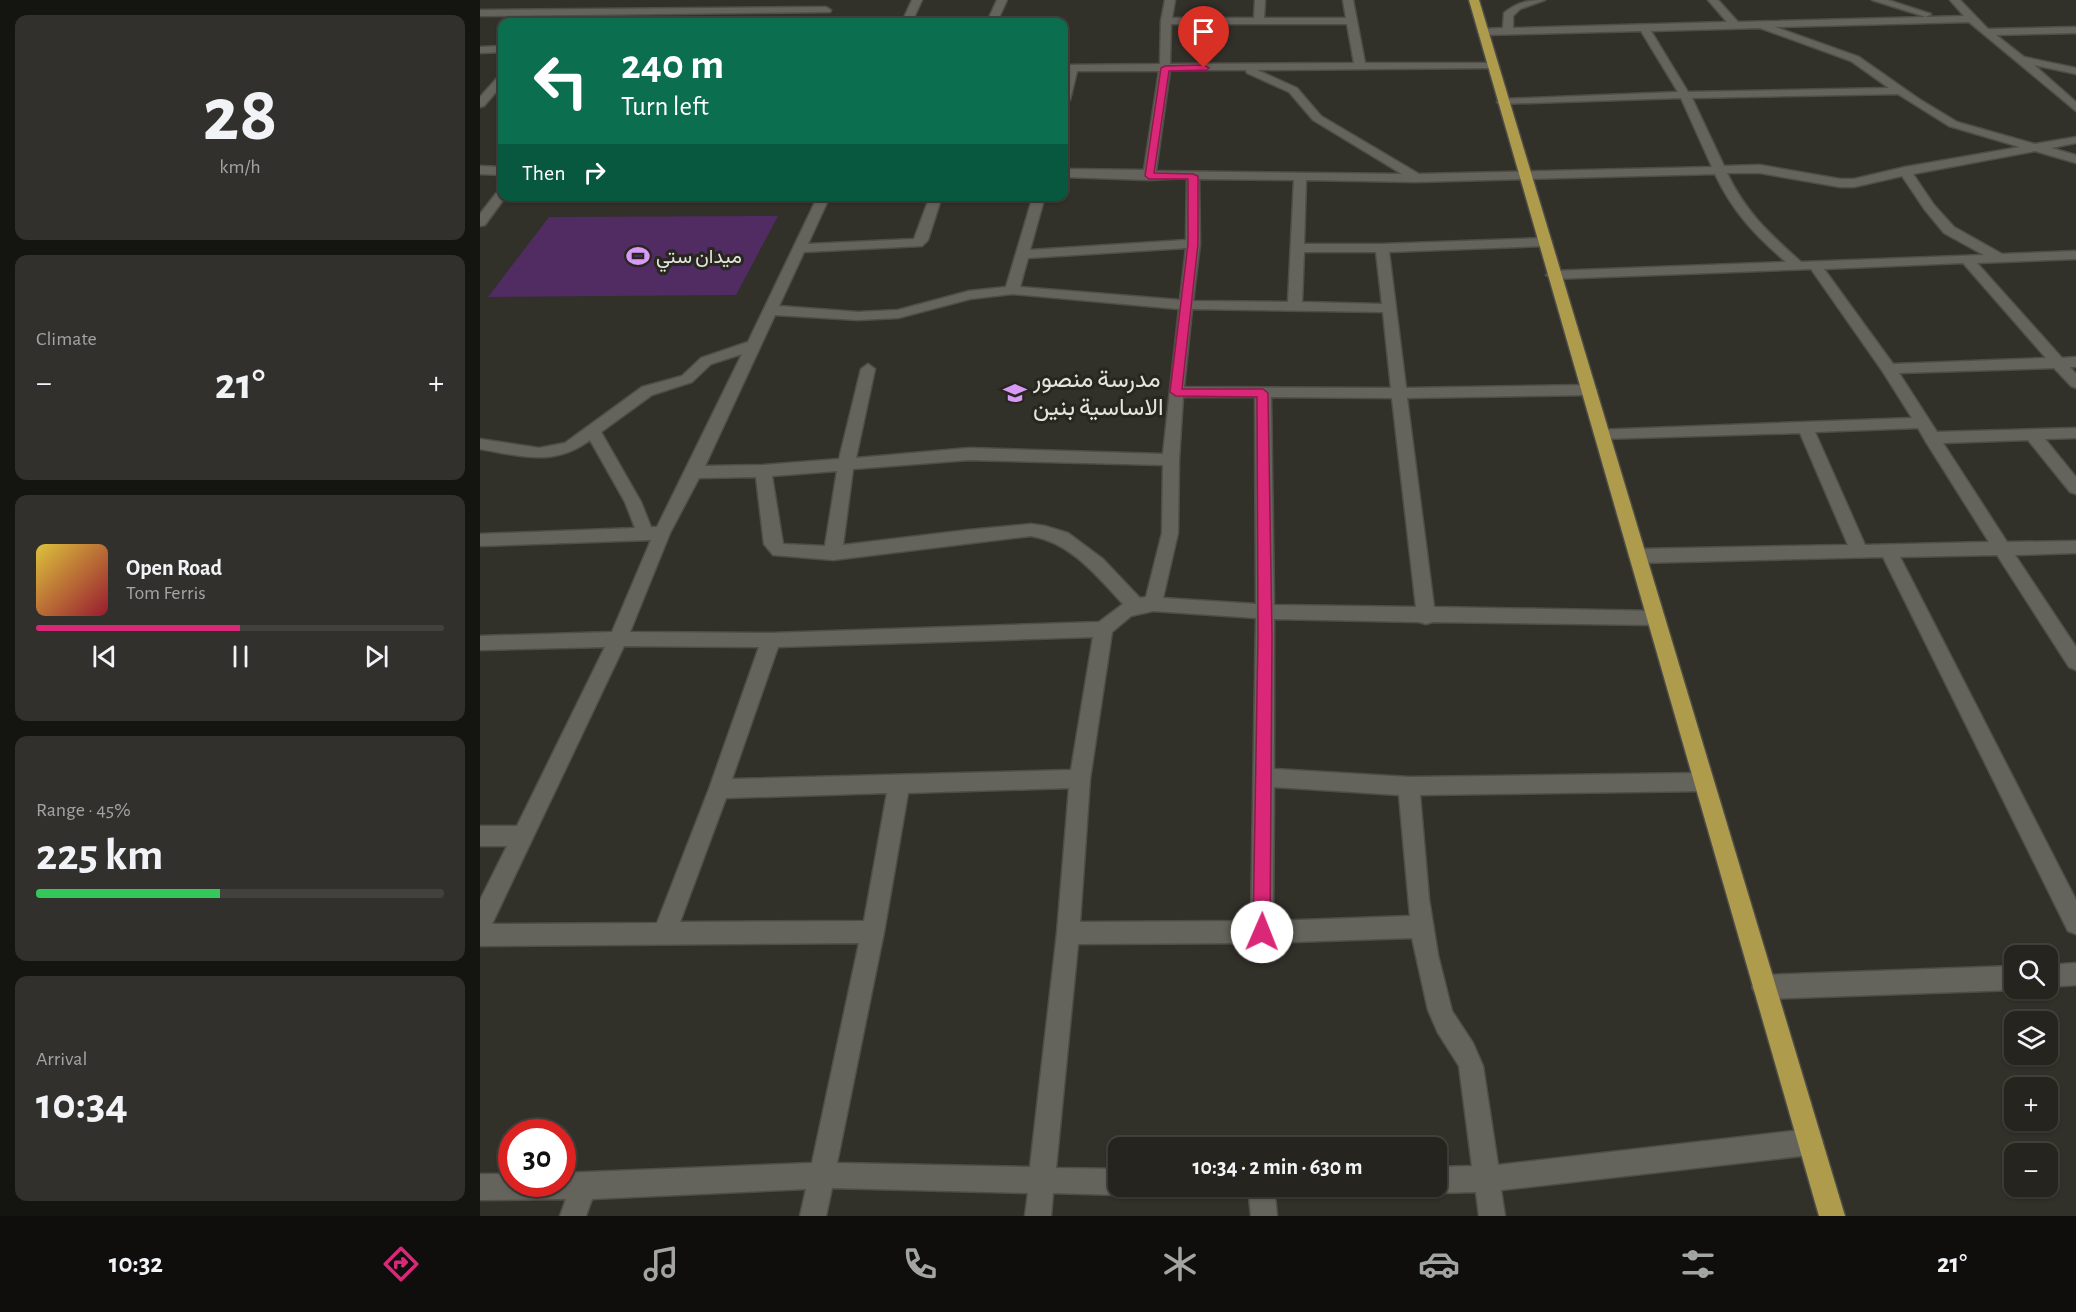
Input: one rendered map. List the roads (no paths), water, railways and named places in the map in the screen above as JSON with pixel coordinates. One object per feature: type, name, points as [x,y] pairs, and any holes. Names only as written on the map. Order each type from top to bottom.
[{"type":"highway","points":[[1474,0],[1553,275],[1589,390],[1832,1216]]},
{"type":"street","points":[[480,12],[490,0]]},
{"type":"street","points":[[644,18],[659,0]]},
{"type":"street","points":[[821,18],[832,0]]},
{"type":"street","points":[[909,18],[917,0]]},
{"type":"street","points":[[994,18],[1002,0]]},
{"type":"street","points":[[1149,176],[1165,68],[1166,21],[1170,0]]},
{"type":"street","points":[[1259,21],[1260,0]]},
{"type":"street","points":[[1348,0],[1360,66]]},
{"type":"street","points":[[1508,31],[1508,15],[1511,11],[1540,0]]},
{"type":"street","points":[[1713,0],[1734,24]]},
{"type":"street","points":[[1876,0],[1945,19]]},
{"type":"street","points":[[1955,0],[1970,19],[2057,89],[2076,108]]},
{"type":"street","points":[[731,18],[736,10]]},
{"type":"street","points":[[480,12],[826,10]]},
{"type":"street","points":[[557,18],[564,12]]},
{"type":"street","points":[[1483,32],[1970,19]]},
{"type":"street","points":[[1166,21],[1352,21]]},
{"type":"street","points":[[1757,24],[1855,59],[1953,124],[2076,159]]},
{"type":"street","points":[[1644,27],[1685,95],[1733,199],[1744,215],[1769,242],[1798,266]]},
{"type":"street","points":[[1986,32],[2076,30]]},
{"type":"street","points":[[480,50],[498,49]]},
{"type":"street","points":[[2017,58],[2076,71]]},
{"type":"street","points":[[1068,68],[1492,65]]},
{"type":"street","points":[[1244,68],[1293,90],[1317,118],[1416,178]]},
{"type":"street","points":[[480,88],[498,88]]},
{"type":"street","points":[[480,104],[498,88]]},
{"type":"street","points":[[2057,89],[2076,95]]},
{"type":"street","points":[[1503,102],[1685,95],[1902,92]]},
{"type":"street","points":[[1068,173],[1416,178],[1526,177],[1760,169],[1840,183],[1871,181],[1905,171],[2076,140]]},
{"type":"street","points":[[480,170],[498,171]]},
{"type":"street","points":[[1905,171],[1924,201],[1949,230],[2000,258]]},
{"type":"street","points":[[1144,604],[1170,533],[1171,460],[1176,392],[1193,244],[1193,176]]},
{"type":"street","points":[[1295,306],[1299,177]]},
{"type":"street","points":[[480,222],[498,199]]},
{"type":"street","points":[[480,924],[618,639],[654,533],[694,472],[751,346],[771,310],[822,201]]},
{"type":"street","points":[[799,248],[917,243],[921,240],[934,201]]},
{"type":"street","points":[[1012,290],[1038,201]]},
{"type":"street","points":[[1297,248],[1382,248],[1545,242]]},
{"type":"street","points":[[1023,255],[1193,244]]},
{"type":"street","points":[[1382,248],[1397,393],[1426,616]]},
{"type":"street","points":[[1553,275],[2076,255]]},
{"type":"street","points":[[1967,260],[2076,383]]},
{"type":"street","points":[[1815,266],[1889,369],[2076,662]]},
{"type":"street","points":[[771,310],[858,316],[898,314],[969,295],[1012,290],[1185,305],[1389,308]]},
{"type":"street","points":[[480,444],[539,453],[570,447],[647,391],[687,379],[706,362],[751,346]]},
{"type":"street","points":[[1889,369],[2076,362]]},
{"type":"street","points":[[833,553],[846,465],[868,369]]},
{"type":"street","points":[[1176,392],[1397,393],[1589,390]]},
{"type":"street","points":[[1262,932],[1265,612],[1263,393]]},
{"type":"street","points":[[1602,434],[1923,423]]},
{"type":"street","points":[[1805,427],[1860,552]]},
{"type":"street","points":[[593,432],[654,533]]},
{"type":"street","points":[[1932,438],[2076,433]]},
{"type":"street","points":[[2033,435],[2076,489]]},
{"type":"street","points":[[694,472],[762,471],[969,454],[1171,460]]},
{"type":"street","points":[[762,471],[773,544],[785,551],[833,553],[1031,530],[1062,538],[1144,604]]},
{"type":"street","points":[[480,540],[654,533]]},
{"type":"street","points":[[1638,556],[2076,547]]},
{"type":"street","points":[[1888,551],[2076,923]]},
{"type":"street","points":[[1038,1216],[1044,1181],[1068,933],[1080,779],[1103,629],[1123,611],[1144,604],[1265,612],[1656,618]]},
{"type":"street","points":[[480,643],[618,639],[771,640],[1103,629]]},
{"type":"street","points":[[665,932],[719,789],[771,640]]},
{"type":"street","points":[[1264,777],[1410,786],[1703,782]]},
{"type":"street","points":[[719,789],[1080,779]]},
{"type":"street","points":[[813,1216],[873,932],[899,785]]},
{"type":"street","points":[[1410,786],[1421,927],[1440,1011],[1472,1066],[1492,1216]]},
{"type":"street","points":[[480,836],[522,836]]},
{"type":"street","points":[[1068,933],[1262,932],[1421,927]]},
{"type":"street","points":[[480,935],[873,932]]},
{"type":"street","points":[[2058,976],[2076,975]]},
{"type":"street","points":[[1764,987],[2004,978]]},
{"type":"street","points":[[1447,1180],[1486,1179],[1810,1142]]},
{"type":"street","points":[[480,1187],[584,1186],[822,1175],[1108,1182]]},
{"type":"street","points":[[573,1216],[584,1186]]},
{"type":"street","points":[[1262,1197],[1264,1216]]},
{"type":"place","name":"ميدان ستي","points":[[638,256]]},
{"type":"place","name":"مدرسة منصور الاساسية بنين","points":[[1015,393]]}]
